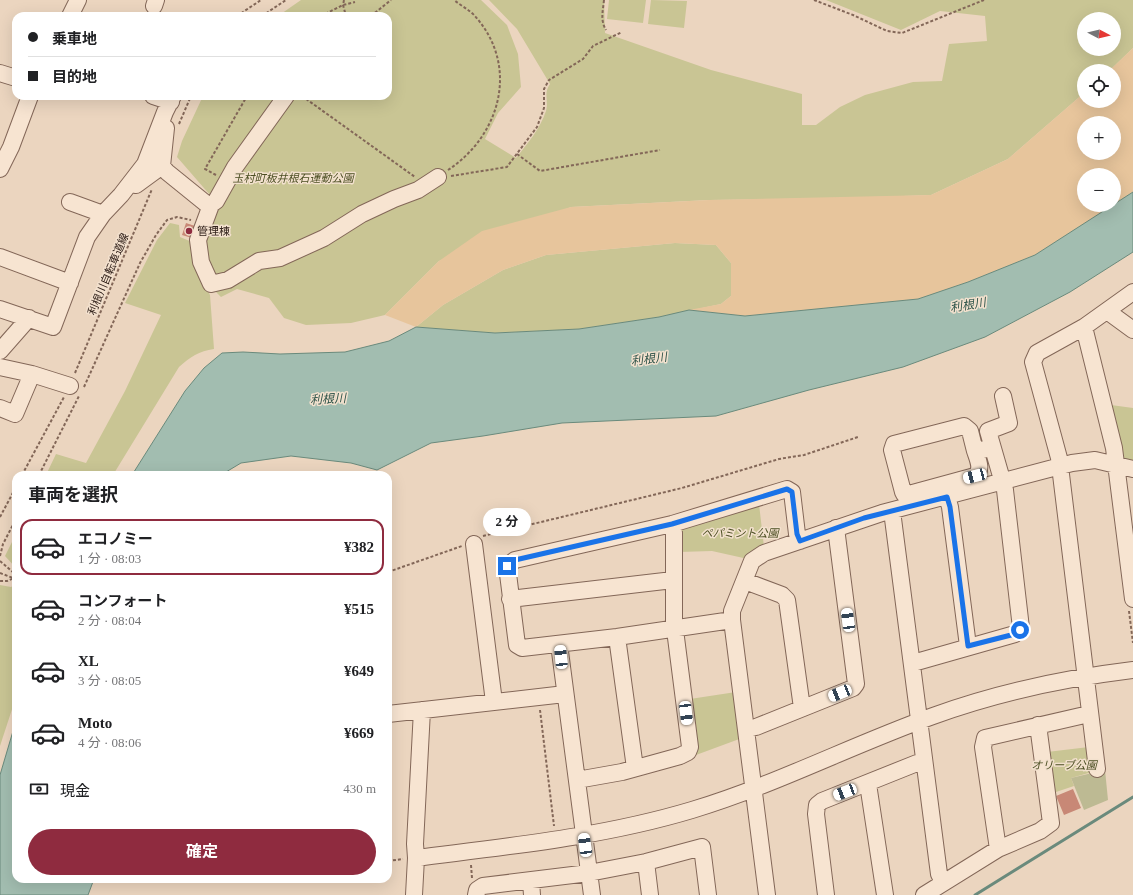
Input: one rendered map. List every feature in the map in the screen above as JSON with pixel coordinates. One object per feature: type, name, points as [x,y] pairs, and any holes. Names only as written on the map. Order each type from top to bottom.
[{"type":"street","points":[[72,12],[78,0]]},
{"type":"street","points":[[0,73],[12,77]]},
{"type":"street","points":[[0,169],[11,147],[29,100]]},
{"type":"street","points":[[283,100],[235,167],[209,212],[198,240],[201,262],[211,284],[228,280],[259,262],[280,258],[324,238],[362,214],[418,190],[432,181]]},
{"type":"street","points":[[170,103],[162,166],[167,172],[209,206],[209,212]]},
{"type":"street","points":[[0,309],[53,327],[87,237],[103,214],[121,196],[145,164],[170,103]]},
{"type":"street","points":[[121,196],[162,166]]},
{"type":"street","points":[[70,202],[103,214]]},
{"type":"street","points":[[0,257],[70,283]]},
{"type":"street","points":[[1097,769],[1089,714],[1059,458],[1033,362],[1037,354],[1084,327],[1133,292]]},
{"type":"street","points":[[1108,311],[1133,330]]},
{"type":"street","points":[[0,351],[29,318]]},
{"type":"street","points":[[1084,327],[1112,441],[1130,538],[1133,599]]},
{"type":"street","points":[[0,367],[32,374],[69,386]]},
{"type":"street","points":[[0,408],[15,414],[32,374]]},
{"type":"street","points":[[913,663],[968,646],[1015,634],[1021,628],[1005,490],[990,442],[988,430],[1009,423],[1003,396]]},
{"type":"street","points":[[964,426],[970,431],[975,452],[980,468],[979,473],[975,476],[904,494],[892,450],[894,444],[964,426]]},
{"type":"street","points":[[975,452],[990,442]]},
{"type":"street","points":[[767,895],[732,620],[732,611],[752,561],[764,553],[836,528],[892,511],[1059,467],[1088,460],[1106,462],[1116,466],[1133,469]]},
{"type":"street","points":[[732,620],[617,637],[522,648],[517,645],[506,568],[511,562],[672,524],[787,489],[792,492],[797,534],[800,541]]},
{"type":"street","points":[[947,497],[950,507],[968,646]]},
{"type":"street","points":[[892,511],[913,663],[924,763],[939,874],[943,882]]},
{"type":"street","points":[[577,780],[622,772],[680,756],[688,752],[690,747],[675,629],[673,580],[674,533],[672,524]]},
{"type":"street","points":[[746,729],[756,727],[853,688],[856,684],[836,528]]},
{"type":"street","points":[[474,544],[494,702]]},
{"type":"street","points":[[510,599],[673,580]]},
{"type":"street","points":[[745,581],[782,595],[787,600],[802,708]]},
{"type":"street","points":[[617,637],[635,768]]},
{"type":"street","points":[[559,644],[592,895]]},
{"type":"street","points":[[416,858],[584,836],[666,817],[753,788],[919,721],[989,698],[1085,677],[1133,670]]},
{"type":"street","points":[[392,714],[565,694]]},
{"type":"street","points":[[414,895],[416,858],[415,844],[422,710]]},
{"type":"street","points":[[998,849],[984,742],[986,738],[1089,714]]},
{"type":"street","points":[[924,895],[998,849],[1040,831],[1051,823],[1038,725]]},
{"type":"street","points":[[826,895],[816,814],[817,805],[822,801],[868,784],[917,763],[924,763]]},
{"type":"street","points":[[868,784],[885,895]]},
{"type":"street","points":[[476,893],[484,886],[532,888],[589,873],[646,862],[702,847],[708,895]]},
{"type":"street","points":[[646,862],[650,895]]},
{"type":"path","points":[[242,12],[261,0]]},
{"type":"path","points":[[268,12],[286,0]]},
{"type":"path","points":[[344,0],[343,5],[345,12]]},
{"type":"path","points":[[376,12],[391,0]]},
{"type":"path","points":[[432,181],[461,162],[479,143],[490,126],[498,106],[500,67],[490,39],[473,15],[454,0]]},
{"type":"path","points":[[604,0],[602,17],[603,26],[606,30]]},
{"type":"path","points":[[814,0],[853,15],[887,31],[902,33],[984,0]]},
{"type":"path","points":[[329,12],[343,5],[355,2]]},
{"type":"path","points":[[308,100],[432,181],[507,167],[537,127],[544,108],[544,89],[550,80],[583,59],[593,46],[622,32]]},
{"type":"path","points":[[177,130],[189,100]]},
{"type":"path","points":[[214,174],[205,169],[245,100]]},
{"type":"path","points":[[517,154],[540,170],[660,150]]},
{"type":"path","name":"利根川自転車道線","points":[[24,471],[69,386],[155,183]]},
{"type":"path","points":[[41,471],[81,393],[140,263],[156,235],[167,220],[177,217],[193,220],[209,212]]},
{"type":"path","points":[[392,571],[458,547],[474,544],[477,537],[682,488],[779,459],[804,455],[858,437]]},
{"type":"path","points":[[0,517],[12,494]]},
{"type":"path","points":[[0,556],[3,544],[12,527]]},
{"type":"path","points":[[0,561],[12,571]]},
{"type":"path","points":[[0,573],[12,577]]},
{"type":"path","points":[[0,581],[7,581],[12,579]]},
{"type":"path","points":[[538,697],[555,834]]},
{"type":"path","points":[[470,858],[473,885],[476,893]]},
{"type":"green space","name":"玉村町板井根石運動公園","points":[[301,0],[481,0],[507,25],[518,54],[521,87],[498,113],[485,139],[516,158],[533,136],[543,118],[547,107],[546,94],[550,84],[517,29],[489,0],[604,0],[605,33],[711,70],[802,94],[802,125],[816,125],[840,107],[865,95],[913,82],[942,81],[949,44],[987,41],[985,16],[940,11],[901,30],[826,0],[1133,0],[1133,48],[1116,64],[1077,64],[1077,99],[1008,159],[931,195],[709,200],[571,207],[439,261],[385,315],[351,323],[306,325],[284,318],[269,298],[237,289],[221,297],[210,286],[199,264],[210,195],[177,157],[182,141],[201,100],[392,100],[392,12],[284,12]]},
{"type":"green space","points":[[609,0],[646,0],[643,23],[607,19]]},
{"type":"green space","points":[[651,0],[687,1],[684,28],[648,24]]},
{"type":"green space","points":[[170,223],[179,225],[180,237],[192,242],[197,270],[210,295],[214,349],[195,355],[179,367],[115,471],[48,471],[56,454],[86,463],[125,391],[161,315],[125,303],[157,240]]},
{"type":"green space","points":[[675,243],[716,245],[731,263],[731,296],[721,304],[659,317],[579,329],[495,333],[416,327],[443,305],[503,270],[546,255]]},
{"type":"green space","points":[[1111,405],[1133,408],[1133,462],[1124,460]]},
{"type":"green space","name":"ペパミント公園","points":[[759,504],[764,547],[748,559],[712,551],[679,552],[679,533],[682,527]]},
{"type":"green space","points":[[12,542],[12,564],[5,556]]},
{"type":"green space","points":[[0,585],[11,587],[12,709],[0,746]]},
{"type":"green space","points":[[736,692],[742,738],[696,755],[690,699]]},
{"type":"green space","name":"オリーブ公園","points":[[1089,747],[1092,772],[1071,778],[1074,786],[1053,793],[1047,752]]},
{"type":"sand","points":[[1133,48],[1133,192],[1121,200],[1121,168],[1077,168],[1077,212],[1103,212],[1035,255],[968,282],[918,299],[745,316],[689,310],[721,304],[731,296],[731,263],[716,245],[675,243],[546,255],[503,270],[443,305],[416,327],[385,315],[439,261],[482,231],[571,207],[709,200],[931,195],[1008,159],[1077,99],[1077,108],[1121,108],[1121,64],[1116,64]]},
{"type":"shaded area","points":[[1105,770],[1108,800],[1084,810],[1071,778]]},
{"type":"water","name":"利根川","points":[[1133,192],[1133,252],[1070,292],[985,337],[903,367],[809,390],[716,416],[562,423],[431,443],[377,470],[351,463],[291,456],[241,463],[228,471],[135,471],[185,391],[204,368],[222,353],[243,352],[280,354],[345,352],[389,341],[416,327],[495,333],[579,329],[659,317],[689,310],[745,316],[918,299],[968,282],[1035,255],[1102,212],[1121,212],[1121,200]]},
{"type":"water","points":[[12,734],[12,883],[92,883],[88,895],[0,895],[0,775]]},
{"type":"building","name":"管理棟","points":[[186,223],[195,226],[192,238],[182,235]]},
{"type":"building","points":[[1073,789],[1081,808],[1064,815],[1056,796]]},
{"type":"waterway","points":[[975,895],[1133,797]]},
{"type":"place","name":"管理棟","points":[[189,231]]},
{"type":"route","points":[[507,566],[515,560],[672,524],[787,489],[792,492],[797,534],[800,541],[864,518],[947,497],[950,507],[968,646],[1015,634],[1020,630]]}]
